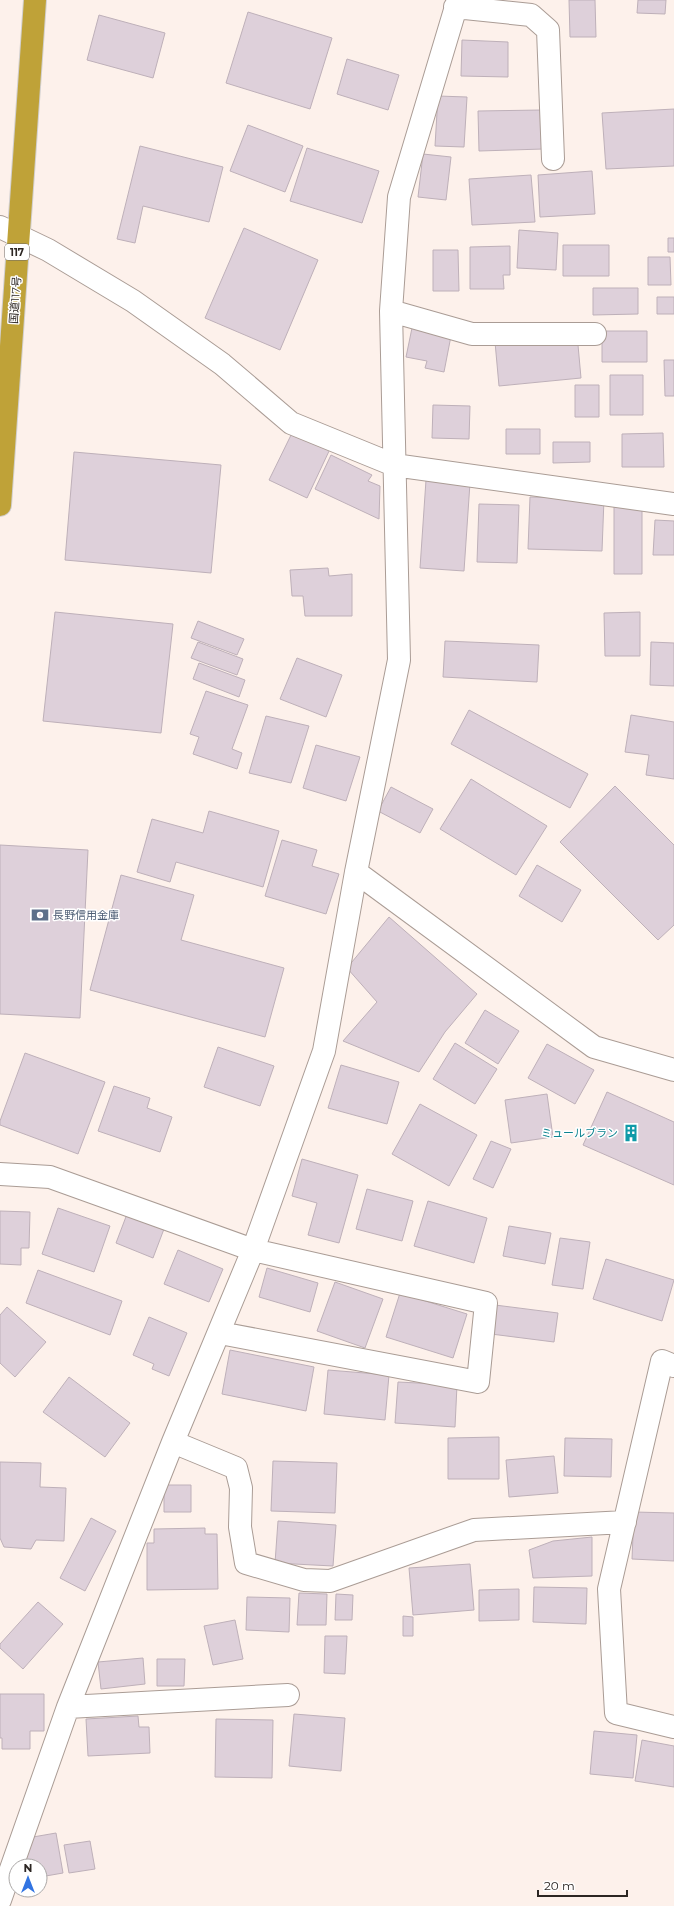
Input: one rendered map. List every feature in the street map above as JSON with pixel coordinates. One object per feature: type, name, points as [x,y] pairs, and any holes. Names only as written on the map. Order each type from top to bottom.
[{"type":"highway","name":"国道117号","points":[[0,505],[9,232],[35,0]]},
{"type":"street","points":[[0,1900],[68,1706],[173,1442],[254,1250],[324,1051],[356,872],[399,660],[391,311],[399,197],[456,3],[531,15],[548,30],[553,159]]},
{"type":"street","points":[[9,232],[48,250],[133,301],[222,364],[291,423],[394,465],[674,504]]},
{"type":"street","points":[[391,311],[472,334],[595,334]]},
{"type":"street","points":[[356,872],[594,1047],[674,1070]]},
{"type":"street","points":[[0,1174],[50,1178],[254,1250],[486,1303],[478,1382],[220,1333]]},
{"type":"street","points":[[674,1366],[662,1361],[610,1589],[616,1713],[674,1726]]},
{"type":"street","points":[[173,1442],[236,1468],[241,1488],[240,1527],[246,1563],[304,1580],[330,1581],[474,1530],[625,1522]]},
{"type":"street","points":[[68,1706],[288,1695]]},
{"type":"building","points":[[569,0],[595,0],[596,37],[570,37]]},
{"type":"building","points":[[638,0],[666,0],[665,14],[637,13]]},
{"type":"building","points":[[248,12],[332,38],[310,109],[226,83]]},
{"type":"building","points":[[99,15],[165,33],[153,78],[87,60]]},
{"type":"building","points":[[462,40],[508,42],[508,77],[461,76]]},
{"type":"building","points":[[347,59],[399,75],[388,110],[337,94]]},
{"type":"building","points":[[438,96],[467,97],[464,147],[435,146]]},
{"type":"building","points":[[674,109],[674,166],[606,169],[602,113]]},
{"type":"building","points":[[541,110],[543,149],[479,151],[478,111]]},
{"type":"building","points":[[248,125],[303,146],[285,192],[230,171]]},
{"type":"building","points":[[140,146],[223,167],[209,222],[143,206],[135,243],[117,239]]},
{"type":"building","points":[[307,148],[379,171],[362,223],[290,201]]},
{"type":"building","points":[[423,154],[451,157],[446,200],[418,197]]},
{"type":"building","points":[[592,171],[595,214],[540,217],[538,175]]},
{"type":"building","points":[[531,175],[535,222],[472,225],[469,179]]},
{"type":"building","points":[[244,228],[318,260],[280,350],[205,318]]},
{"type":"building","points":[[519,230],[558,233],[556,270],[517,268]]},
{"type":"building","points":[[668,238],[674,238],[674,252],[668,252]]},
{"type":"building","points":[[563,245],[609,245],[609,276],[563,276]]},
{"type":"building","points":[[510,246],[510,275],[503,275],[504,289],[470,289],[470,247]]},
{"type":"building","points":[[433,250],[458,250],[459,291],[433,291]]},
{"type":"building","points":[[648,257],[670,257],[671,285],[648,285]]},
{"type":"building","points":[[593,288],[638,288],[638,314],[593,315]]},
{"type":"building","points":[[657,297],[674,297],[674,314],[657,314]]},
{"type":"building","points":[[412,328],[451,336],[444,372],[425,368],[427,361],[406,357]]},
{"type":"building","points":[[602,331],[647,331],[647,362],[602,362]]},
{"type":"building","points":[[577,334],[581,378],[499,386],[495,342]]},
{"type":"building","points":[[664,360],[674,360],[674,396],[665,396]]},
{"type":"building","points":[[610,375],[643,375],[643,415],[610,415]]},
{"type":"building","points":[[575,385],[599,385],[599,417],[575,417]]},
{"type":"building","points":[[433,405],[470,406],[469,439],[432,438]]},
{"type":"building","points":[[506,429],[540,429],[540,454],[506,454]]},
{"type":"building","points":[[293,431],[330,449],[307,498],[269,480]]},
{"type":"building","points":[[663,433],[664,467],[622,467],[622,434]]},
{"type":"building","points":[[553,442],[590,442],[590,462],[553,463]]},
{"type":"building","points":[[74,452],[221,465],[211,573],[65,560]]},
{"type":"building","points":[[331,455],[372,475],[368,481],[380,486],[379,519],[315,489]]},
{"type":"building","points":[[426,480],[470,483],[464,571],[420,568]]},
{"type":"building","points":[[530,497],[604,499],[602,551],[528,549]]},
{"type":"building","points":[[479,504],[519,505],[517,563],[477,562]]},
{"type":"building","points":[[614,504],[642,504],[642,574],[614,574]]},
{"type":"building","points":[[655,520],[674,521],[674,555],[653,555]]},
{"type":"building","points":[[328,568],[329,576],[352,574],[352,616],[305,616],[303,596],[292,596],[290,570]]},
{"type":"building","points":[[55,612],[173,624],[161,733],[43,721]]},
{"type":"building","points":[[640,612],[640,656],[605,656],[604,613]]},
{"type":"building","points":[[198,621],[244,639],[237,655],[191,638]]},
{"type":"building","points":[[445,641],[539,645],[537,682],[443,677]]},
{"type":"building","points":[[198,642],[243,659],[237,675],[191,658]]},
{"type":"building","points":[[651,642],[674,643],[674,686],[650,685]]},
{"type":"building","points":[[297,658],[342,675],[326,717],[280,699]]},
{"type":"building","points":[[199,663],[245,680],[239,697],[193,679]]},
{"type":"building","points":[[206,691],[248,705],[232,749],[242,753],[237,769],[193,754],[199,737],[190,734]]},
{"type":"building","points":[[469,710],[588,774],[570,808],[451,744]]},
{"type":"building","points":[[631,715],[674,722],[674,779],[646,775],[649,755],[625,752]]},
{"type":"building","points":[[266,716],[309,726],[291,783],[249,773]]},
{"type":"building","points":[[316,745],[360,757],[346,801],[303,788]]},
{"type":"building","points":[[471,779],[547,826],[516,875],[440,829]]},
{"type":"building","points":[[615,786],[674,845],[674,925],[658,940],[560,842]]},
{"type":"building","points":[[391,787],[433,809],[420,833],[378,811]]},
{"type":"building","points":[[209,811],[279,831],[263,887],[176,862],[170,882],[137,872],[152,819],[203,833]]},
{"type":"building","points":[[282,840],[317,850],[312,866],[339,874],[326,914],[265,896]]},
{"type":"building","points":[[0,845],[88,850],[80,1018],[0,1014]]},
{"type":"building","points":[[537,865],[581,890],[562,922],[519,896]]},
{"type":"building","points":[[121,875],[194,895],[181,940],[284,968],[265,1037],[90,990]]},
{"type":"building","points":[[389,917],[477,994],[445,1032],[419,1072],[343,1041],[377,1002],[347,968]]},
{"type":"building","points":[[485,1010],[519,1031],[498,1064],[465,1043]]},
{"type":"building","points":[[455,1043],[497,1069],[475,1104],[433,1079]]},
{"type":"building","points":[[547,1044],[594,1070],[575,1104],[528,1078]]},
{"type":"building","points":[[218,1047],[274,1066],[260,1106],[204,1087]]},
{"type":"building","points":[[25,1053],[105,1082],[78,1154],[0,1125],[0,1121]]},
{"type":"building","points":[[341,1065],[399,1082],[387,1124],[328,1108]]},
{"type":"building","points":[[114,1086],[150,1098],[147,1108],[172,1117],[160,1152],[98,1131]]},
{"type":"building","name":"ミュールブラン","points":[[607,1092],[674,1122],[674,1185],[583,1145]]},
{"type":"building","points":[[547,1094],[553,1137],[511,1143],[505,1100]]},
{"type":"building","points":[[420,1104],[477,1135],[449,1186],[392,1154]]},
{"type":"building","points":[[491,1141],[511,1149],[493,1188],[473,1179]]},
{"type":"building","points":[[302,1159],[358,1175],[339,1243],[308,1235],[317,1203],[292,1196]]},
{"type":"building","points":[[367,1189],[413,1201],[402,1241],[356,1229]]},
{"type":"building","points":[[428,1201],[487,1218],[474,1263],[414,1246]]},
{"type":"building","points":[[58,1208],[110,1226],[94,1272],[42,1254]]},
{"type":"building","points":[[0,1211],[30,1212],[29,1248],[21,1248],[21,1265],[0,1264]]},
{"type":"building","points":[[127,1214],[164,1229],[153,1258],[116,1243]]},
{"type":"building","points":[[509,1226],[551,1233],[545,1264],[503,1256]]},
{"type":"building","points":[[560,1238],[590,1242],[583,1289],[552,1285]]},
{"type":"building","points":[[178,1250],[223,1269],[209,1302],[164,1284]]},
{"type":"building","points":[[606,1259],[674,1280],[662,1321],[593,1299]]},
{"type":"building","points":[[267,1268],[318,1283],[310,1312],[259,1297]]},
{"type":"building","points":[[38,1270],[122,1301],[110,1335],[26,1303]]},
{"type":"building","points":[[335,1282],[383,1299],[365,1348],[317,1331]]},
{"type":"building","points":[[400,1293],[467,1314],[453,1358],[386,1337]]},
{"type":"building","points":[[495,1305],[558,1313],[554,1342],[491,1334]]},
{"type":"building","points":[[7,1307],[46,1342],[15,1377],[0,1363],[0,1315]]},
{"type":"building","points":[[149,1317],[187,1333],[169,1376],[152,1369],[154,1364],[133,1355]]},
{"type":"building","points":[[230,1350],[314,1367],[306,1411],[222,1394]]},
{"type":"building","points":[[328,1370],[389,1375],[385,1420],[324,1414]]},
{"type":"building","points":[[69,1377],[130,1423],[105,1457],[43,1412]]},
{"type":"building","points":[[398,1382],[457,1385],[455,1427],[395,1423]]},
{"type":"building","points":[[499,1437],[499,1479],[448,1479],[448,1438]]},
{"type":"building","points":[[565,1438],[612,1439],[611,1477],[564,1476]]},
{"type":"building","points":[[554,1456],[558,1493],[509,1497],[506,1460]]},
{"type":"building","points":[[273,1461],[337,1463],[335,1513],[271,1511]]},
{"type":"building","points":[[0,1462],[41,1463],[40,1487],[66,1488],[64,1541],[36,1540],[31,1549],[4,1547],[0,1538]]},
{"type":"building","points":[[164,1485],[191,1485],[191,1512],[164,1512]]},
{"type":"building","points":[[634,1512],[674,1513],[674,1561],[632,1559]]},
{"type":"building","points":[[91,1518],[116,1531],[85,1591],[60,1578]]},
{"type":"building","points":[[278,1521],[336,1525],[333,1566],[275,1563]]},
{"type":"building","points":[[205,1528],[205,1534],[217,1534],[218,1589],[147,1590],[147,1543],[154,1543],[154,1529]]},
{"type":"building","points":[[592,1537],[592,1576],[533,1578],[529,1550],[553,1541]]},
{"type":"building","points":[[470,1564],[474,1610],[413,1615],[409,1568]]},
{"type":"building","points":[[534,1587],[587,1588],[586,1624],[533,1622]]},
{"type":"building","points":[[519,1589],[519,1620],[479,1621],[479,1590]]},
{"type":"building","points":[[299,1593],[327,1594],[326,1625],[297,1625]]},
{"type":"building","points":[[336,1594],[353,1595],[352,1620],[335,1620]]},
{"type":"building","points":[[247,1597],[290,1598],[289,1632],[246,1630]]},
{"type":"building","points":[[38,1602],[63,1624],[23,1669],[0,1648],[0,1644]]},
{"type":"building","points":[[403,1616],[413,1617],[413,1636],[403,1636]]},
{"type":"building","points":[[235,1620],[243,1659],[213,1665],[204,1626]]},
{"type":"building","points":[[325,1636],[347,1636],[345,1674],[324,1673]]},
{"type":"building","points":[[143,1658],[145,1684],[101,1689],[98,1662]]},
{"type":"building","points":[[157,1659],[185,1659],[184,1686],[157,1686]]},
{"type":"building","points":[[0,1694],[44,1694],[44,1731],[30,1731],[30,1749],[2,1749],[2,1738],[0,1738]]},
{"type":"building","points":[[294,1714],[345,1718],[341,1771],[289,1766]]},
{"type":"building","points":[[138,1716],[139,1727],[149,1727],[150,1753],[88,1756],[86,1719]]},
{"type":"building","points":[[216,1719],[273,1720],[272,1778],[215,1777]]},
{"type":"building","points":[[594,1731],[637,1735],[633,1778],[590,1774]]},
{"type":"building","points":[[642,1740],[674,1746],[674,1787],[635,1781]]},
{"type":"building","points":[[56,1833],[63,1873],[48,1876],[48,1858],[24,1858],[33,1837]]},
{"type":"building","points":[[90,1841],[95,1869],[69,1873],[64,1845]]},
{"type":"place","name":"長野信用金庫","points":[[40,915]]},
{"type":"place","name":"ミュールブラン","points":[[631,1133]]}]
